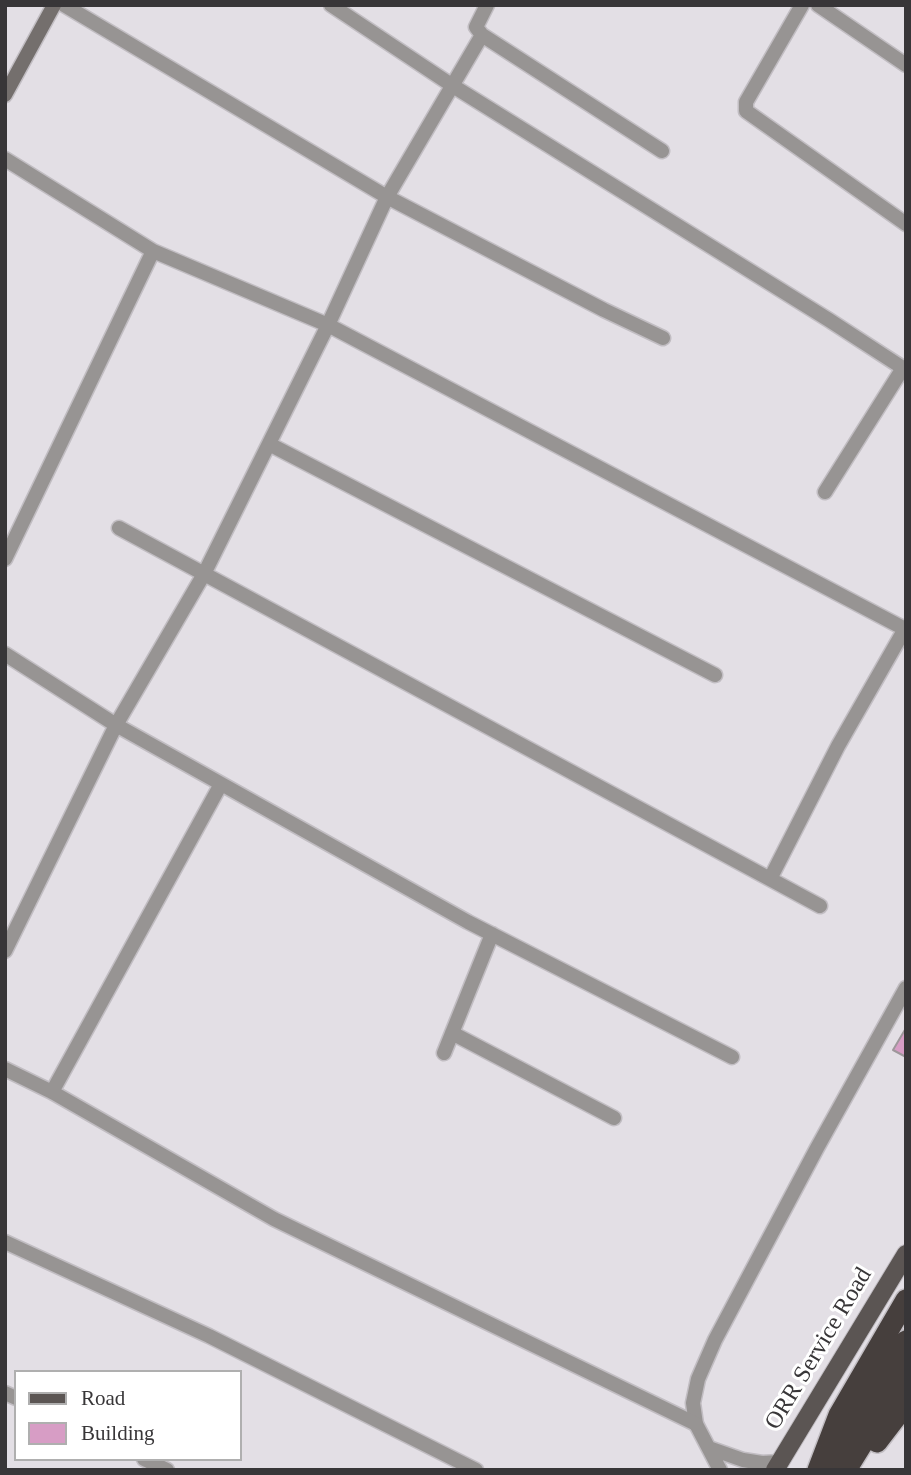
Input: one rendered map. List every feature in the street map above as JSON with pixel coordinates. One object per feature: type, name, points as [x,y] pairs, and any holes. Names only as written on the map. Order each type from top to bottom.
[{"type":"highway","points":[[818,1470],[839,1415],[906,1300]]},
{"type":"highway","points":[[828,1470],[906,1341]]},
{"type":"highway","points":[[846,1470],[906,1373]]},
{"type":"highway","points":[[846,1470],[882,1437],[904,1408]]},
{"type":"main road","points":[[5,95],[54,5]]},
{"type":"main road","name":"ORR Service Road","points":[[777,1466],[906,1254]]},
{"type":"street","points":[[64,5],[387,197],[663,338]]},
{"type":"street","points":[[331,5],[453,86],[904,369],[825,492]]},
{"type":"street","points":[[486,5],[476,27],[482,35],[662,151]]},
{"type":"street","points":[[802,5],[746,102],[746,111],[906,224]]},
{"type":"street","points":[[818,5],[906,65]]},
{"type":"street","points":[[5,951],[116,725],[204,574],[328,325],[387,197],[482,35]]},
{"type":"street","points":[[5,159],[153,251],[328,325],[905,628],[838,746],[770,879]]},
{"type":"street","points":[[5,559],[153,251]]},
{"type":"street","points":[[269,444],[715,675]]},
{"type":"street","points":[[119,528],[820,906]]},
{"type":"street","points":[[5,654],[116,725],[221,784],[492,934],[732,1057]]},
{"type":"street","points":[[52,1092],[221,784]]},
{"type":"street","points":[[443,1054],[492,934]]},
{"type":"street","points":[[720,1470],[696,1424],[693,1403],[698,1379],[715,1339],[906,988]]},
{"type":"street","points":[[452,1033],[614,1118]]},
{"type":"street","points":[[5,1069],[52,1092],[274,1219],[696,1424]]},
{"type":"street","points":[[5,1242],[209,1336],[476,1470]]},
{"type":"street","points":[[709,1448],[743,1460],[777,1466]]},
{"type":"street","points":[[149,1461],[167,1470]]},
{"type":"building","points":[[906,1028],[906,1057],[893,1050]]}]
